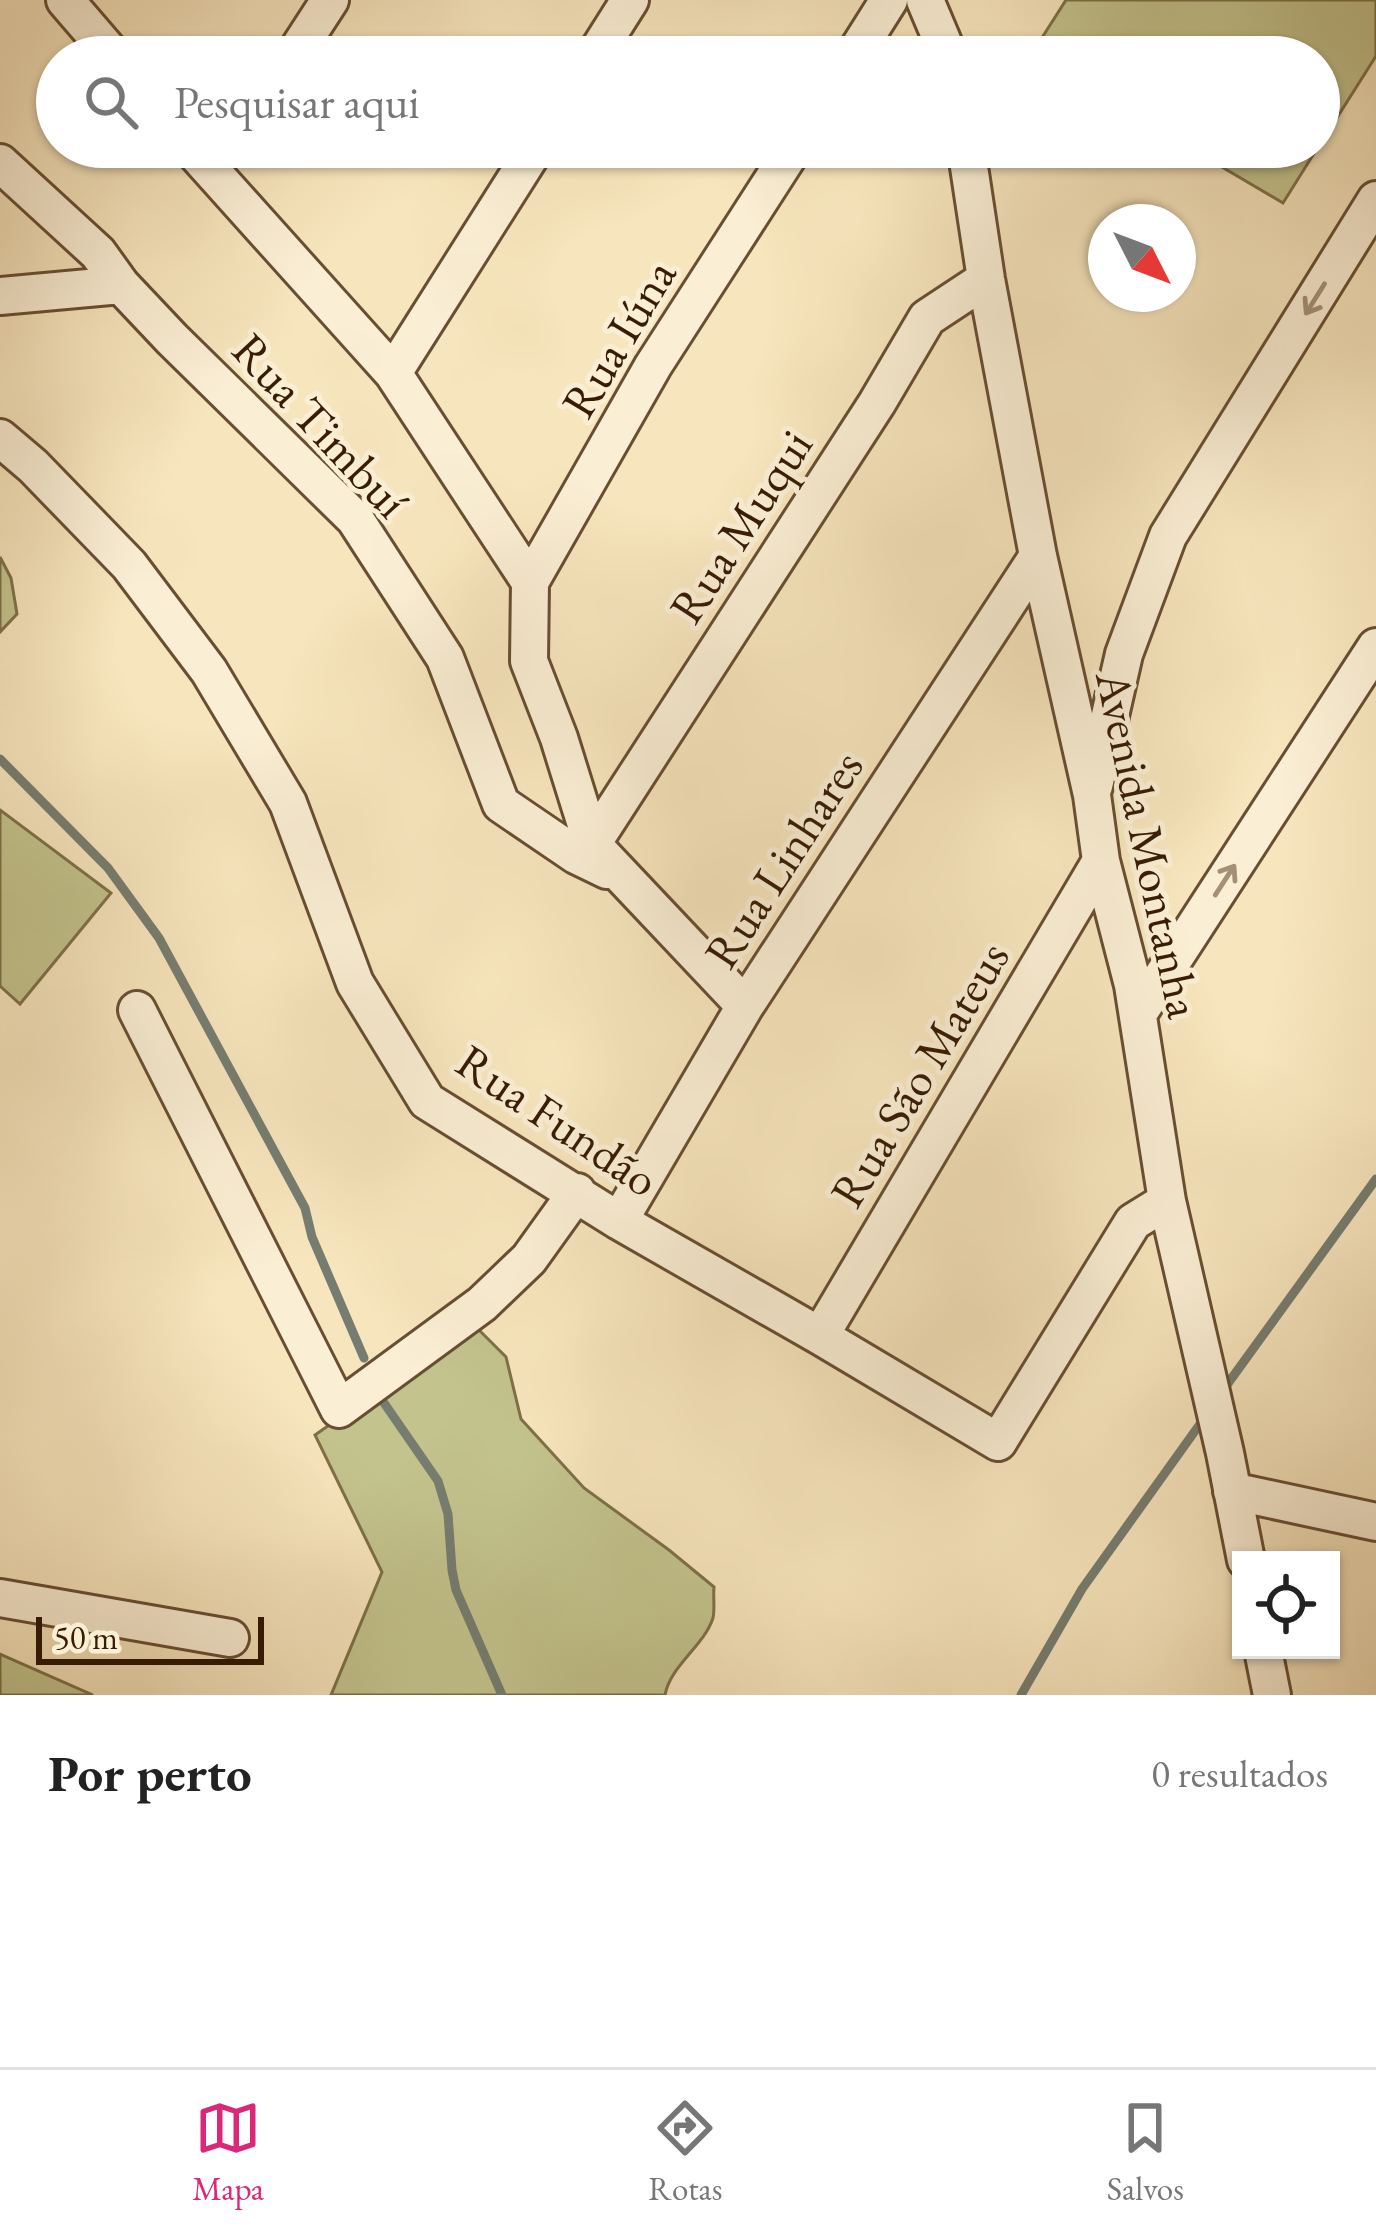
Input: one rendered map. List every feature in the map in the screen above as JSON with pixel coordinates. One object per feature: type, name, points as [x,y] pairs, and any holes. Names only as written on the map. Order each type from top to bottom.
[{"type":"street","points":[[307,36],[330,0]]},
{"type":"street","points":[[607,36],[630,0]]},
{"type":"street","points":[[867,36],[890,0]]},
{"type":"street","points":[[925,0],[940,36]]},
{"type":"street","points":[[73,3],[98,36]]},
{"type":"street","name":"Rua Timbuí","points":[[0,164],[98,253],[172,339],[356,519],[445,658],[501,804],[576,855],[623,877]]},
{"type":"street","points":[[231,168],[393,373],[530,582],[530,661],[592,844],[745,1006]]},
{"type":"street","points":[[393,373],[523,168]]},
{"type":"street","name":"Rua Iúna","points":[[530,582],[653,365],[780,168]]},
{"type":"street","name":"Avenida Montanha","points":[[968,168],[1038,556],[1092,795],[1101,861],[1138,1013],[1167,1201],[1244,1551]]},
{"type":"street","points":[[1092,795],[1124,654],[1168,536],[1376,200]]},
{"type":"street","name":"Rua Muqui","points":[[592,844],[878,403],[927,318],[986,279]]},
{"type":"street","points":[[0,296],[121,285]]},
{"type":"street","name":"Rua Fundão","points":[[0,438],[129,565],[208,671],[288,803],[355,983],[427,1101],[619,1221],[998,1442],[1133,1222],[1167,1201]]},
{"type":"street","name":"Rua Linhares","points":[[619,1221],[745,1006],[1038,556]]},
{"type":"street","points":[[1138,1013],[1376,647]]},
{"type":"street","name":"Rua São Mateus","points":[[820,1336],[1101,861]]},
{"type":"street","points":[[137,1010],[339,1408],[482,1304],[529,1259],[577,1192]]},
{"type":"street","points":[[1232,1491],[1376,1522]]},
{"type":"street","points":[[0,1598],[230,1639]]},
{"type":"street","points":[[1265,1659],[1272,1695]]},
{"type":"green space","points":[[1066,0],[1376,0],[1376,56],[1340,113],[1340,36],[1043,36]]},
{"type":"green space","points":[[1224,168],[1305,168],[1283,203]]},
{"type":"green space","points":[[0,557],[11,578],[17,614],[0,632]]},
{"type":"green space","points":[[0,810],[111,893],[20,1004],[0,986]]},
{"type":"green space","points":[[473,1324],[506,1357],[521,1419],[584,1488],[714,1587],[709,1628],[673,1675],[665,1695],[331,1695],[382,1572],[315,1435]]},
{"type":"green space","points":[[0,1654],[93,1695],[0,1695]]},
{"type":"waterway","points":[[0,759],[108,868],[159,938],[305,1208],[312,1237],[364,1358]]},
{"type":"waterway","points":[[1221,1393],[1376,1179]]},
{"type":"waterway","points":[[378,1391],[438,1481],[448,1514],[456,1590],[502,1695]]},
{"type":"waterway","points":[[1021,1695],[1082,1589],[1205,1417]]}]
